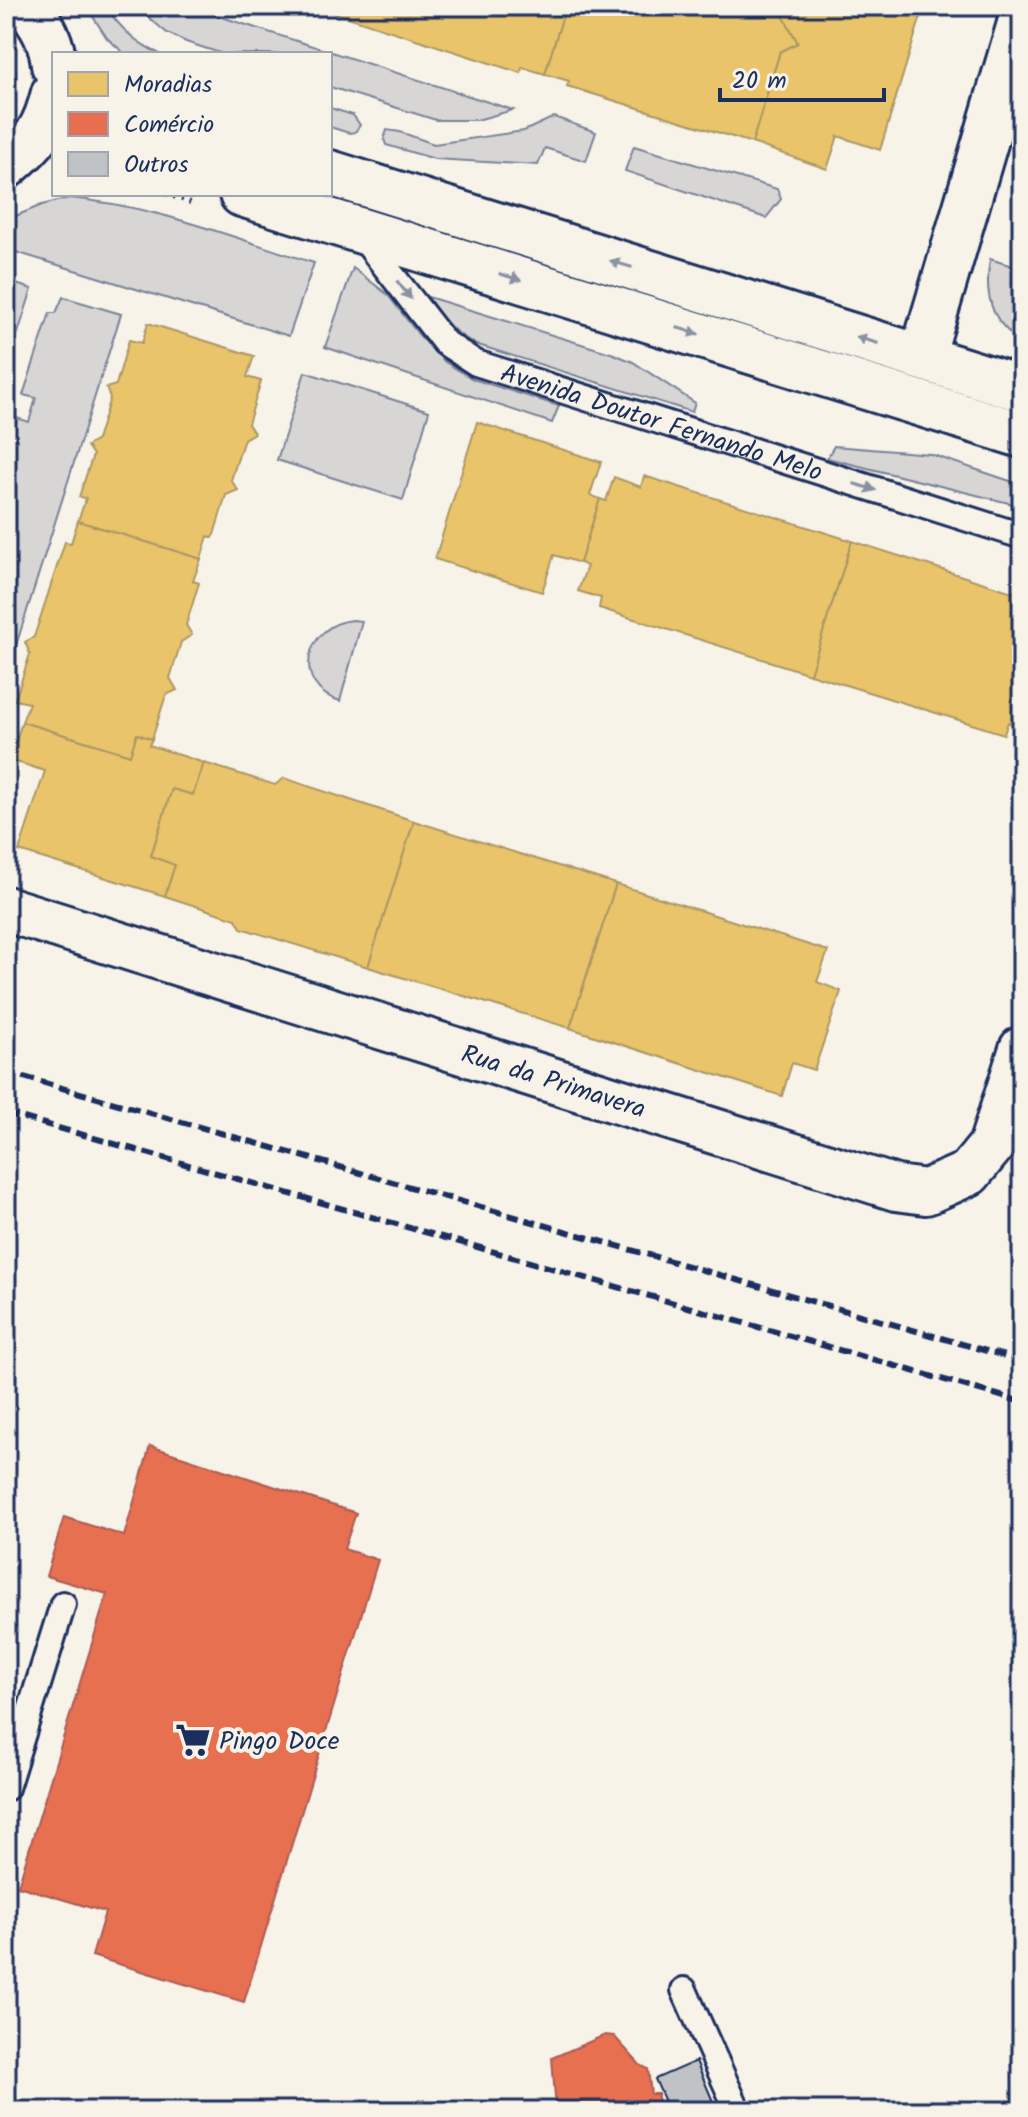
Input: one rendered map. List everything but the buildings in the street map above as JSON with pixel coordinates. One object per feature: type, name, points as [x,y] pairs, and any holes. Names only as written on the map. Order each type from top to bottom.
[{"type":"street","points":[[27,6],[39,19],[52,52]]},
{"type":"street","points":[[922,357],[1022,17]]},
{"type":"street","points":[[6,166],[30,146],[48,117],[52,101]]},
{"type":"street","points":[[6,166],[52,151]]},
{"type":"street","points":[[332,174],[1022,389]]},
{"type":"street","points":[[249,196],[1022,435]]},
{"type":"street","name":"Rua da Primavera","points":[[6,909],[896,1188],[926,1192],[969,1173],[991,1146],[1022,1049]]},
{"type":"lane","name":"Avenida Doutor Fernando Melo","points":[[356,229],[445,343],[476,363],[1022,536]]},
{"type":"lane","points":[[6,1788],[63,1604]]},
{"type":"lane","points":[[684,1990],[738,2111]]},
{"type":"shaded area","points":[[86,6],[106,6],[129,34],[156,52],[123,52],[107,38]]},
{"type":"shaded area","points":[[135,6],[187,6],[331,52],[217,52],[167,33]]},
{"type":"shaded area","points":[[6,42],[16,76],[14,93],[6,110]]},
{"type":"shaded area","points":[[332,52],[513,110],[477,120],[436,120],[332,88]]},
{"type":"shaded area","points":[[332,109],[353,115],[360,125],[355,132],[332,128]]},
{"type":"shaded area","points":[[554,117],[596,132],[586,161],[545,148],[538,165],[435,159],[386,145],[384,139],[387,130],[434,144],[524,131]]},
{"type":"shaded area","points":[[634,146],[777,189],[781,199],[766,218],[625,171]]},
{"type":"shaded area","points":[[69,198],[162,215],[314,263],[289,336],[6,249],[6,220]]},
{"type":"shaded area","points":[[990,259],[1022,269],[1022,342],[1003,326],[992,306],[988,284]]},
{"type":"shaded area","points":[[353,268],[387,294],[445,362],[473,379],[559,406],[552,423],[325,347]]},
{"type":"shaded area","points":[[6,281],[32,289],[6,371]]},
{"type":"shaded area","points":[[63,297],[121,314],[12,658],[6,657],[6,446],[17,418],[29,422],[36,398],[23,395],[50,313],[56,313]]},
{"type":"shaded area","points":[[428,297],[633,362],[695,403],[692,412],[475,344],[448,324]]},
{"type":"shaded area","points":[[305,372],[429,411],[403,500],[277,460]]},
{"type":"shaded area","points":[[834,446],[930,454],[1019,484],[1013,504],[827,458]]},
{"type":"shaded area","points":[[362,621],[340,701],[324,694],[314,683],[310,657],[314,644],[323,632],[336,624]]},
{"type":"railway","points":[[6,1072],[1022,1361]]},
{"type":"railway","points":[[6,1113],[1022,1402]]},
{"type":"place","name":"Pingo Doce","points":[[193,1740]]}]
